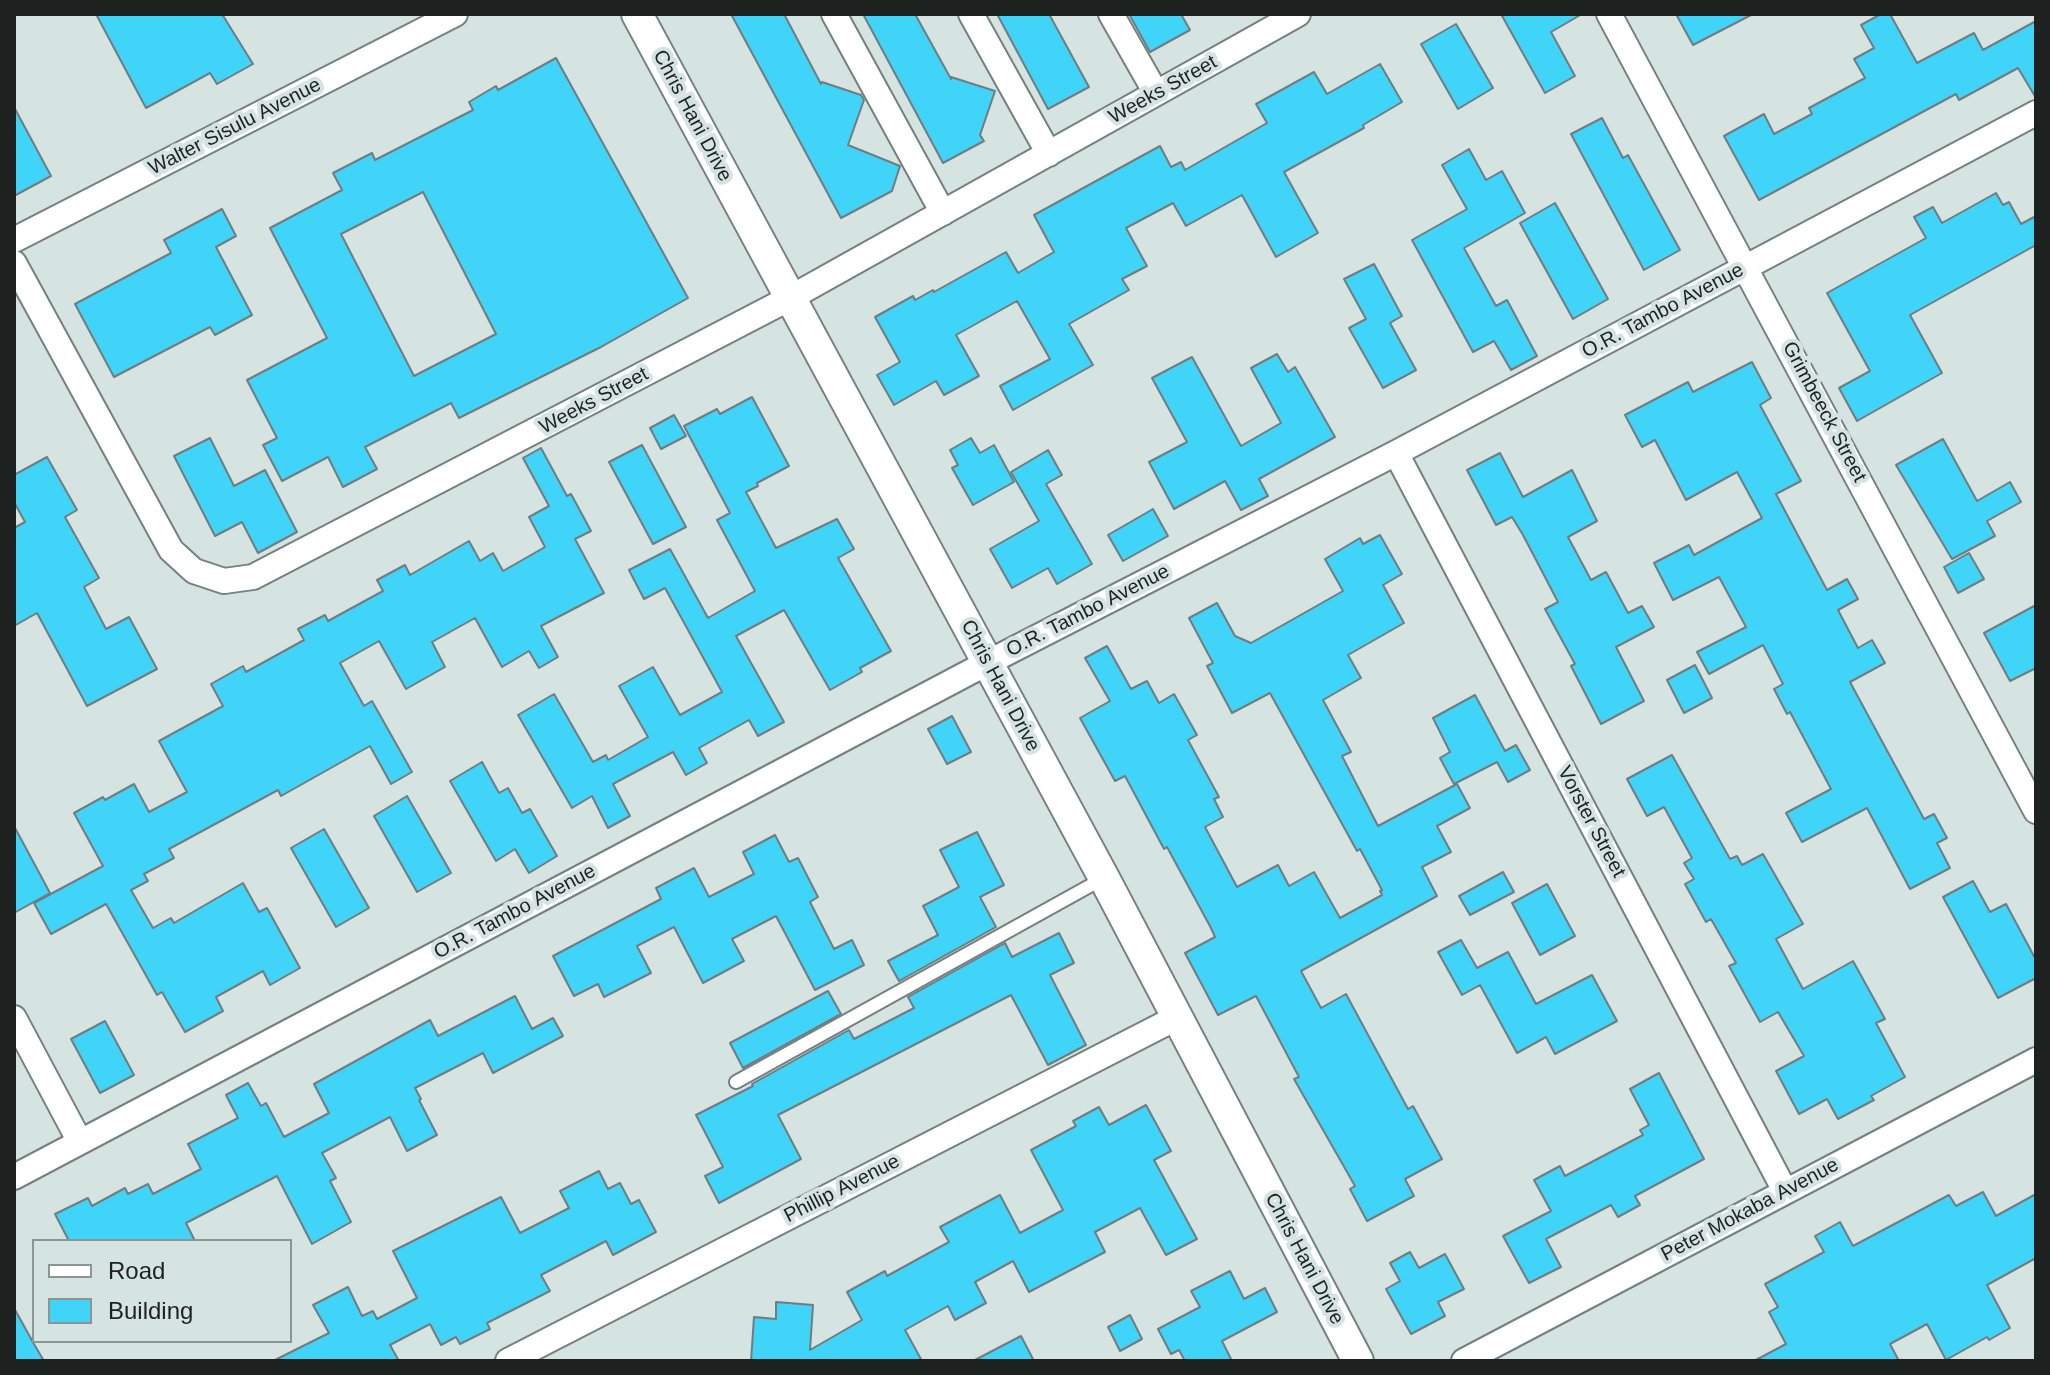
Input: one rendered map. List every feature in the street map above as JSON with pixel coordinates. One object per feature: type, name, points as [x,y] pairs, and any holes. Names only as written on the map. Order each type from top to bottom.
[{"type":"street","name":"Walter Sisulu Avenue","points":[[14,240],[455,14]]},
{"type":"street","name":"Chris Hani Drive","points":[[637,14],[1104,878],[1358,1361]]},
{"type":"street","points":[[834,14],[943,213]]},
{"type":"street","points":[[971,14],[1049,154]]},
{"type":"street","points":[[1111,14],[1156,93]]},
{"type":"street","name":"Weeks Street","points":[[14,263],[171,550],[194,571],[224,581],[253,577],[790,298],[1156,93],[1259,24],[1298,14]]},
{"type":"street","name":"Grimbeeck Street","points":[[1609,14],[2036,811]]},
{"type":"street","name":"O.R. Tambo Avenue","points":[[14,1177],[987,663],[1396,453],[2036,113]]},
{"type":"street","name":"Vorster Street","points":[[1396,453],[1785,1191]]},
{"type":"street","points":[[14,1018],[80,1142]]},
{"type":"street","name":"Phillip Avenue","points":[[508,1361],[1176,1018]]},
{"type":"street","name":"Peter Mokaba Avenue","points":[[1464,1361],[2036,1060]]},
{"type":"lane","points":[[736,1082],[1104,878]]},
{"type":"building","points":[[96,14],[222,14],[253,64],[217,84],[210,73],[146,108]]},
{"type":"building","points":[[731,14],[784,14],[821,84],[861,95],[864,100],[848,145],[900,166],[892,191],[841,218]]},
{"type":"building","points":[[863,14],[915,14],[951,79],[995,91],[980,135],[984,141],[943,163]]},
{"type":"building","points":[[997,14],[1049,14],[1089,87],[1048,109]]},
{"type":"building","points":[[1129,14],[1181,14],[1190,30],[1150,52]]},
{"type":"building","points":[[1501,14],[1582,14],[1551,32],[1575,76],[1545,93]]},
{"type":"building","points":[[1676,14],[1753,14],[1693,45]]},
{"type":"building","points":[[1881,14],[1890,14],[1917,63],[1974,33],[1983,50],[2036,21],[2036,98],[2018,68],[1959,100],[1956,94],[1759,200],[1724,136],[1764,114],[1774,134],[1812,114],[1809,108],[1865,78],[1854,59],[1874,48],[1861,25]]},
{"type":"building","points":[[1456,24],[1493,88],[1458,109],[1421,44]]},
{"type":"building","points":[[556,58],[688,298],[601,347],[459,418],[451,403],[365,447],[377,469],[343,487],[328,457],[282,481],[263,445],[277,438],[247,380],[327,338],[270,228],[342,190],[333,173],[372,153],[375,160],[473,110],[469,102],[496,86],[498,90]],"holes":[[[423,192],[496,334],[414,376],[341,234]]]},
{"type":"building","points":[[1380,64],[1402,102],[1363,125],[1364,128],[1284,172],[1318,233],[1276,257],[1242,195],[1186,226],[1173,203],[1126,228],[1147,266],[1122,279],[1129,290],[1069,324],[1093,365],[1013,410],[1000,386],[1050,359],[1017,301],[956,335],[979,376],[944,395],[936,381],[894,405],[877,375],[900,362],[875,317],[913,296],[915,300],[934,292],[1006,252],[1018,273],[1054,252],[1034,215],[1160,146],[1171,167],[1181,162],[1185,170],[1267,123],[1256,104],[1314,72],[1327,94]]},
{"type":"building","points":[[14,107],[51,176],[14,196]]},
{"type":"building","points":[[1602,118],[1623,158],[1628,155],[1680,250],[1644,270],[1571,134]]},
{"type":"building","points":[[1469,149],[1486,180],[1502,171],[1525,213],[1464,248],[1496,306],[1507,300],[1537,356],[1511,370],[1494,341],[1473,352],[1412,240],[1467,209],[1442,165]]},
{"type":"building","points":[[1996,193],[2003,205],[2009,202],[2021,224],[2036,216],[2036,245],[1910,315],[1942,373],[1857,421],[1839,388],[1870,371],[1827,293],[1926,238],[1914,217],[1933,207],[1942,223]]},
{"type":"building","points":[[1555,203],[1608,299],[1573,319],[1520,223]]},
{"type":"building","points":[[222,209],[236,236],[216,247],[252,315],[215,335],[210,327],[114,377],[75,304],[171,253],[164,240]]},
{"type":"building","points":[[1374,264],[1402,316],[1390,323],[1416,370],[1383,388],[1349,328],[1366,319],[1344,279]]},
{"type":"building","points":[[1277,354],[1288,372],[1295,367],[1335,437],[1259,479],[1268,496],[1241,510],[1225,481],[1174,509],[1149,462],[1187,442],[1152,378],[1192,357],[1241,446],[1281,423],[1251,368]]},
{"type":"building","points":[[1752,362],[1771,398],[1760,405],[1801,481],[1776,494],[1827,590],[1847,579],[1858,599],[1838,610],[1858,648],[1872,640],[1885,663],[1850,682],[1924,819],[1934,814],[1947,838],[1937,843],[1950,868],[1910,889],[1867,808],[1802,842],[1786,813],[1831,789],[1790,712],[1787,714],[1774,689],[1783,684],[1763,645],[1709,674],[1697,652],[1746,627],[1719,577],[1673,600],[1654,563],[1689,545],[1694,555],[1762,518],[1737,472],[1686,500],[1655,440],[1642,447],[1625,415],[1688,382],[1693,392]]},
{"type":"building","points":[[752,397],[789,466],[746,492],[776,548],[837,519],[854,549],[838,558],[891,651],[830,690],[784,610],[736,636],[784,722],[758,736],[749,720],[699,748],[707,763],[686,775],[673,752],[613,784],[630,816],[608,828],[592,796],[572,808],[518,715],[554,694],[593,762],[606,755],[608,760],[648,737],[619,686],[653,667],[680,715],[722,692],[665,588],[644,599],[629,570],[670,549],[708,618],[755,591],[717,520],[730,513],[684,426],[717,409],[720,414]]},
{"type":"building","points":[[674,415],[686,436],[661,449],[650,428]]},
{"type":"building","points":[[210,438],[234,486],[265,470],[297,532],[258,553],[242,522],[215,536],[174,456]]},
{"type":"building","points":[[971,438],[980,453],[994,445],[1014,482],[973,505],[952,468],[958,465],[950,450]]},
{"type":"building","points":[[1943,439],[1977,501],[2010,482],[2021,502],[1987,521],[1995,536],[1952,559],[1896,465]]},
{"type":"building","points":[[642,445],[686,527],[653,544],[609,462]]},
{"type":"building","points":[[541,448],[567,496],[571,494],[591,531],[575,539],[604,593],[541,626],[558,657],[539,668],[529,651],[502,667],[475,618],[432,642],[445,667],[406,689],[379,641],[340,663],[364,706],[372,701],[412,772],[391,784],[370,746],[281,796],[278,790],[169,849],[174,858],[144,874],[148,881],[131,890],[153,928],[171,918],[174,923],[243,883],[259,912],[267,908],[300,968],[270,985],[263,971],[216,997],[223,1011],[185,1032],[162,992],[157,995],[106,904],[51,934],[34,903],[103,866],[74,813],[134,784],[149,812],[187,792],[159,741],[223,706],[211,684],[243,666],[246,672],[304,640],[298,629],[325,615],[328,621],[383,591],[377,580],[405,565],[410,575],[469,541],[480,561],[493,553],[503,571],[545,547],[529,517],[549,506],[523,458]]},
{"type":"building","points":[[1048,450],[1062,475],[1046,484],[1092,564],[1057,584],[1048,568],[1012,588],[990,549],[1039,521],[1011,472]]},
{"type":"building","points":[[1500,453],[1523,497],[1572,470],[1597,521],[1568,537],[1591,580],[1606,572],[1628,613],[1642,606],[1654,627],[1616,647],[1644,701],[1601,724],[1571,666],[1575,664],[1545,609],[1558,602],[1523,535],[1512,517],[1496,525],[1467,470]]},
{"type":"building","points":[[47,457],[77,510],[65,517],[99,578],[84,587],[106,629],[129,617],[157,669],[87,706],[37,613],[14,626],[14,528],[25,522],[14,502],[14,475]]},
{"type":"building","points":[[1153,509],[1168,536],[1123,561],[1108,535]]},
{"type":"building","points":[[1380,535],[1402,574],[1383,585],[1404,623],[1348,655],[1361,678],[1323,700],[1351,752],[1342,756],[1378,826],[1457,784],[1470,808],[1437,826],[1451,852],[1422,867],[1437,896],[1301,971],[1321,1008],[1346,994],[1408,1109],[1413,1106],[1442,1159],[1405,1179],[1414,1196],[1367,1221],[1350,1189],[1355,1186],[1294,1079],[1299,1077],[1256,996],[1218,1015],[1185,953],[1215,937],[1211,928],[1125,776],[1115,781],[1080,718],[1110,701],[1085,658],[1107,646],[1131,689],[1147,681],[1159,703],[1174,694],[1197,735],[1188,740],[1219,797],[1214,799],[1223,817],[1205,827],[1237,887],[1278,865],[1289,886],[1314,872],[1340,918],[1382,895],[1360,849],[1357,851],[1270,693],[1232,713],[1207,666],[1213,663],[1189,618],[1217,603],[1235,636],[1251,643],[1343,591],[1325,559],[1360,538],[1363,544]]},
{"type":"building","points":[[1969,553],[1984,579],[1958,593],[1944,567]]},
{"type":"building","points":[[2036,605],[2036,668],[2010,681],[1984,633]]},
{"type":"building","points":[[1695,665],[1712,698],[1684,713],[1667,680]]},
{"type":"building","points":[[1475,695],[1505,751],[1516,745],[1530,770],[1508,782],[1497,762],[1454,784],[1440,758],[1450,752],[1433,718]]},
{"type":"building","points":[[952,716],[971,752],[947,764],[928,729]]},
{"type":"building","points":[[1672,755],[1730,859],[1737,856],[1742,865],[1763,854],[1803,924],[1776,939],[1803,989],[1853,961],[1885,1019],[1876,1023],[1905,1077],[1871,1096],[1874,1100],[1838,1119],[1827,1099],[1799,1114],[1776,1071],[1804,1056],[1778,1012],[1760,1022],[1729,966],[1736,963],[1711,919],[1706,922],[1685,884],[1694,879],[1684,863],[1692,858],[1664,807],[1647,816],[1627,779]]},
{"type":"building","points":[[482,762],[499,793],[508,788],[522,813],[530,809],[557,856],[529,873],[515,849],[496,861],[450,781]]},
{"type":"building","points":[[407,796],[451,873],[417,892],[374,816]]},
{"type":"building","points":[[14,826],[50,893],[14,913]]},
{"type":"building","points":[[324,829],[369,908],[336,927],[291,848]]},
{"type":"building","points":[[977,832],[1004,885],[980,897],[996,927],[899,981],[888,961],[938,935],[923,906],[959,887],[940,850]]},
{"type":"building","points":[[775,835],[789,862],[798,858],[818,897],[810,902],[834,949],[852,940],[864,965],[815,990],[776,916],[732,939],[744,961],[703,983],[674,927],[637,946],[651,973],[604,997],[598,984],[574,996],[553,956],[661,899],[656,888],[694,868],[709,897],[754,874],[743,852]]},
{"type":"building","points":[[1503,872],[1514,892],[1470,915],[1459,896]]},
{"type":"building","points":[[1973,881],[1990,912],[2006,904],[2036,960],[2036,978],[1998,998],[1943,897]]},
{"type":"building","points":[[1547,884],[1575,936],[1540,955],[1512,903]]},
{"type":"building","points":[[1059,933],[1074,963],[1050,975],[1086,1045],[1048,1065],[1011,995],[778,1115],[801,1159],[719,1203],[705,1176],[723,1167],[696,1115],[849,1030],[854,1039],[914,1008],[908,997],[1005,943],[1012,957]]},
{"type":"building","points":[[1461,940],[1477,968],[1508,952],[1536,1004],[1592,975],[1617,1021],[1555,1054],[1546,1037],[1517,1053],[1480,985],[1462,995],[1438,952]]},
{"type":"building","points":[[828,991],[841,1014],[743,1068],[730,1043]]},
{"type":"building","points":[[515,996],[532,1029],[553,1018],[563,1036],[493,1073],[483,1053],[415,1088],[437,1135],[407,1151],[390,1117],[322,1153],[336,1178],[330,1181],[351,1222],[312,1244],[277,1176],[186,1223],[194,1239],[68,1239],[55,1214],[88,1198],[92,1206],[125,1188],[128,1194],[148,1184],[153,1194],[201,1169],[188,1144],[238,1118],[226,1095],[248,1083],[261,1106],[266,1103],[284,1137],[329,1113],[314,1084],[430,1020],[438,1036]]},
{"type":"building","points":[[105,1021],[134,1075],[100,1093],[71,1039]]},
{"type":"building","points":[[1659,1073],[1704,1159],[1635,1196],[1640,1205],[1618,1217],[1611,1205],[1546,1239],[1561,1267],[1529,1283],[1503,1236],[1551,1211],[1534,1180],[1560,1166],[1565,1176],[1643,1135],[1640,1130],[1649,1125],[1630,1089]]},
{"type":"building","points":[[1146,1105],[1171,1151],[1154,1160],[1197,1239],[1166,1255],[1140,1208],[1095,1232],[1105,1252],[1029,1292],[1013,1261],[975,1282],[986,1303],[955,1320],[948,1306],[905,1330],[922,1361],[751,1361],[754,1317],[776,1319],[776,1302],[813,1305],[810,1350],[862,1320],[847,1292],[885,1271],[887,1276],[949,1242],[940,1227],[1000,1195],[1020,1233],[1063,1210],[1031,1150],[1076,1126],[1073,1121],[1099,1107],[1109,1125]]},
{"type":"building","points":[[599,1171],[608,1189],[620,1183],[631,1204],[639,1200],[656,1232],[613,1255],[606,1241],[541,1275],[550,1291],[487,1323],[490,1329],[460,1344],[456,1337],[441,1345],[430,1324],[390,1345],[399,1361],[273,1361],[329,1333],[313,1305],[348,1287],[362,1316],[373,1311],[377,1319],[417,1298],[393,1251],[501,1197],[520,1233],[569,1208],[560,1191]]},
{"type":"building","points":[[1983,1192],[1996,1216],[2036,1194],[2036,1258],[1987,1285],[2010,1328],[1946,1360],[1927,1324],[1890,1344],[1899,1361],[1754,1361],[1786,1344],[1769,1312],[1778,1307],[1765,1284],[1824,1252],[1815,1236],[1840,1222],[1853,1246],[1949,1195],[1956,1206]]},
{"type":"building","points":[[1410,1252],[1419,1268],[1445,1254],[1464,1289],[1438,1302],[1445,1316],[1411,1334],[1386,1289],[1400,1281],[1390,1263]]},
{"type":"building","points":[[1230,1271],[1244,1299],[1265,1288],[1277,1312],[1222,1341],[1232,1361],[1185,1361],[1179,1350],[1171,1354],[1158,1329],[1200,1307],[1191,1291]]},
{"type":"building","points":[[14,1308],[44,1361],[14,1361]]},
{"type":"building","points":[[1130,1315],[1142,1339],[1120,1351],[1108,1327]]},
{"type":"building","points":[[1021,1336],[1034,1361],[973,1361]]}]
